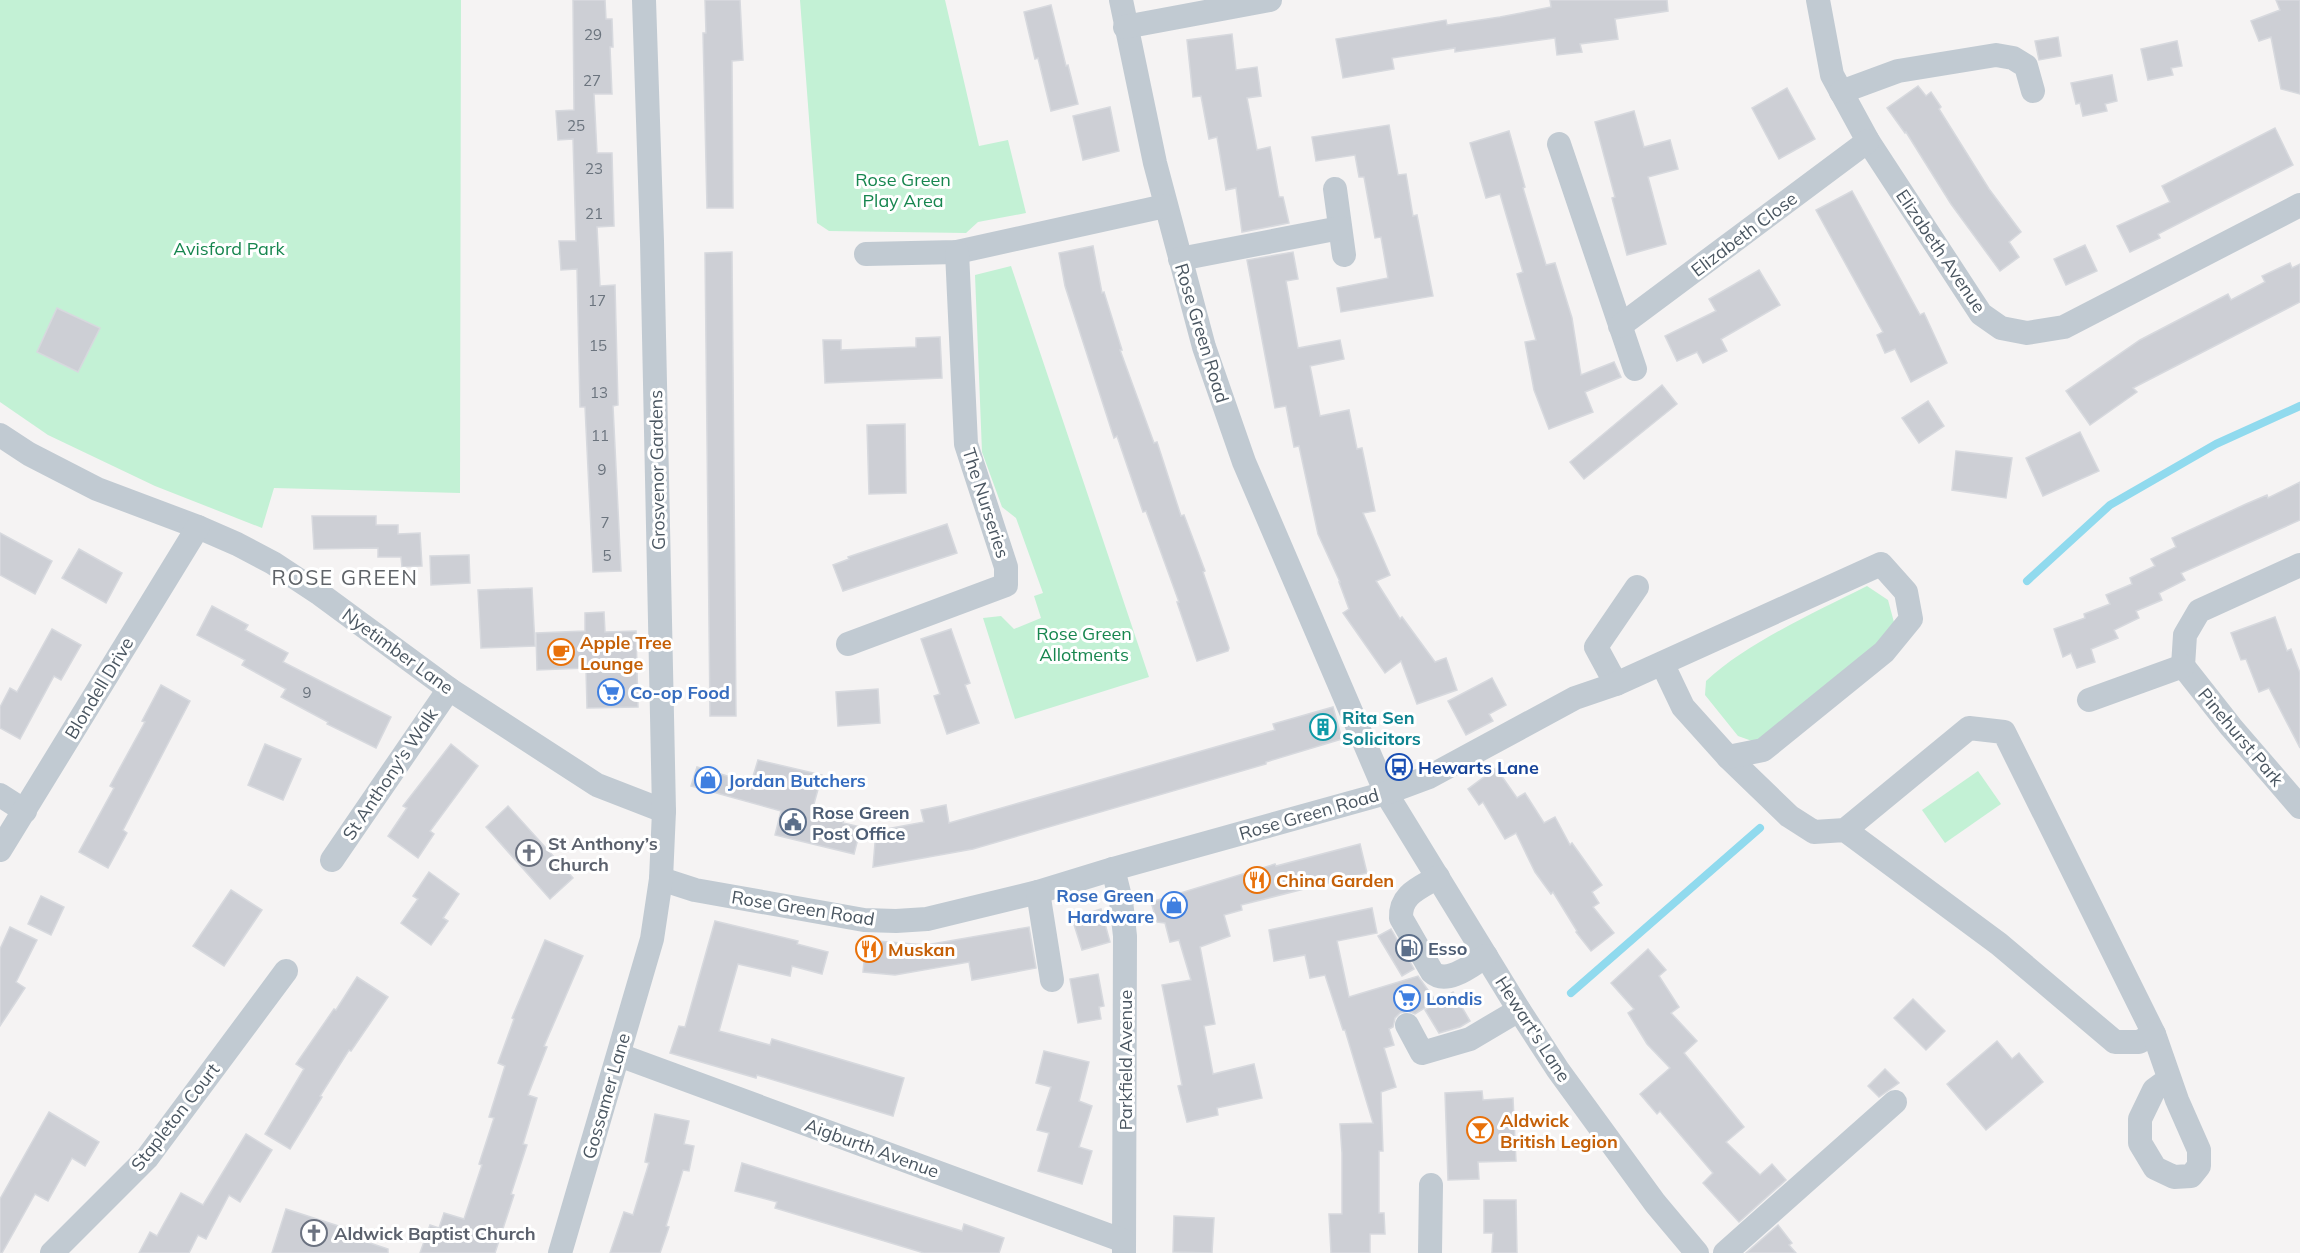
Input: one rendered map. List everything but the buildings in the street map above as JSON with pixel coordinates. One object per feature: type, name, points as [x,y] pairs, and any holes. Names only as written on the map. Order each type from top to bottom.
[{"type":"street","name":"Grosvenor Gardens","points":[[644,0],[653,276],[664,811],[661,879],[652,939]]},
{"type":"street","name":"Rose Green Road","points":[[661,879],[695,891],[864,920],[896,921],[927,918],[1038,892],[1386,793],[1244,462],[1204,347],[1165,207],[1121,0]]},
{"type":"street","points":[[1125,27],[1270,0]]},
{"type":"street","name":"Elizabeth Avenue","points":[[1818,0],[1832,75],[1868,141],[1981,314],[2001,328],[2028,333],[2064,327],[2300,206]]},
{"type":"street","points":[[1841,92],[1898,72],[1996,55],[2013,58],[2026,66],[2033,91]]},
{"type":"street","name":"Elizabeth Close","points":[[1620,326],[1868,141]]},
{"type":"street","points":[[1559,144],[1635,369]]},
{"type":"street","points":[[1335,189],[1344,255]]},
{"type":"street","points":[[866,254],[957,252],[1165,207]]},
{"type":"street","points":[[1180,259],[1340,228]]},
{"type":"street","name":"The Nurseries","points":[[848,644],[1006,585],[1006,567],[966,444],[957,252]]},
{"type":"street","name":"Nyetimber Lane","points":[[0,435],[28,454],[97,489],[198,527],[237,544],[283,570],[320,594],[449,689],[597,785],[664,811]]},
{"type":"street","name":"Blondell Drive","points":[[0,849],[198,527]]},
{"type":"street","points":[[1386,793],[1429,777],[1575,698],[1616,684],[1881,564],[1906,592],[1911,619],[1884,652],[1763,750],[1728,757]]},
{"type":"street","points":[[2089,700],[2183,666],[2185,635],[2199,611],[2300,566]]},
{"type":"street","points":[[1616,684],[1596,647],[1637,587]]},
{"type":"street","points":[[1662,663],[1683,707],[1728,757],[1789,816],[1814,832],[1845,830],[1969,728],[2004,732],[2154,1034],[2169,1079]]},
{"type":"street","name":"Pinehurst Park","points":[[2183,666],[2231,727],[2300,807]]},
{"type":"street","name":"St Anthony's Walk","points":[[332,860],[449,689]]},
{"type":"street","name":"Hewart's Lane","points":[[1386,793],[1519,1010],[1607,1139],[1655,1203],[1697,1253]]},
{"type":"street","points":[[0,795],[25,811]]},
{"type":"street","points":[[1845,830],[1999,944],[2115,1042],[2139,1042],[2154,1034]]},
{"type":"street","name":"Parkfield Avenue","points":[[1113,869],[1125,936],[1124,1247]]},
{"type":"street","points":[[1438,877],[1407,897],[1402,902],[1401,910],[1401,918],[1432,972],[1437,977],[1444,977],[1465,969],[1486,956]]},
{"type":"street","points":[[1038,892],[1052,980]]},
{"type":"street","name":"Gossamer Lane","points":[[560,1253],[652,939]]},
{"type":"street","name":"Stapleton Court","points":[[52,1253],[147,1158],[286,971]]},
{"type":"street","points":[[1407,1025],[1422,1053],[1470,1039],[1519,1010]]},
{"type":"street","name":"Aigburth Avenue","points":[[619,1055],[1124,1247]]},
{"type":"street","points":[[1725,1253],[1895,1102]]},
{"type":"street","points":[[1430,1253],[1431,1185]]},
{"type":"green space","name":"Avisford Park","points":[[0,0],[461,0],[460,493],[274,488],[262,528],[155,486],[48,435],[0,402]]},
{"type":"green space","name":"Rose Green Play Area","points":[[800,0],[945,0],[979,146],[1008,140],[1026,213],[978,222],[966,233],[829,231],[817,223]]},
{"type":"green space","name":"Rose Green Allotments","points":[[1011,266],[1149,677],[1015,719],[983,618],[1001,616],[1014,629],[1041,618],[1034,596],[1043,593],[1016,518],[1002,507],[982,452],[975,275]]},
{"type":"green space","points":[[1867,586],[1888,600],[1895,626],[1880,643],[1766,738],[1752,741],[1738,736],[1705,695],[1706,681],[1742,653],[1762,641]]},
{"type":"green space","points":[[1978,771],[2001,804],[1945,843],[1922,810]]},
{"type":"waterway","points":[[2027,581],[2110,505],[2216,444],[2300,406]]},
{"type":"waterway","points":[[1571,993],[1760,828]]},
{"type":"place","name":"Apple Tree Lounge","points":[[561,652]]},
{"type":"place","name":"Co-op Food","points":[[611,692]]},
{"type":"place","name":"Rita Sen Solicitors","points":[[1323,727]]},
{"type":"place","name":"Hewarts Lane","points":[[1399,767]]},
{"type":"place","name":"Jordan Butchers","points":[[708,780]]},
{"type":"place","name":"Rose Green Post Office","points":[[793,822]]},
{"type":"place","name":"St Anthony’s Church","points":[[529,853]]},
{"type":"place","name":"China Garden","points":[[1257,880]]},
{"type":"place","name":"Rose Green Hardware","points":[[1174,905]]},
{"type":"place","name":"Esso","points":[[1409,948]]},
{"type":"place","name":"Muskan","points":[[869,949]]},
{"type":"place","name":"Londis","points":[[1407,998]]},
{"type":"place","name":"Aldwick British Legion","points":[[1480,1130]]},
{"type":"place","name":"Aldwick Baptist Church","points":[[314,1233]]},
{"type":"district","name":"ROSE GREEN","points":[[345,577]]}]
